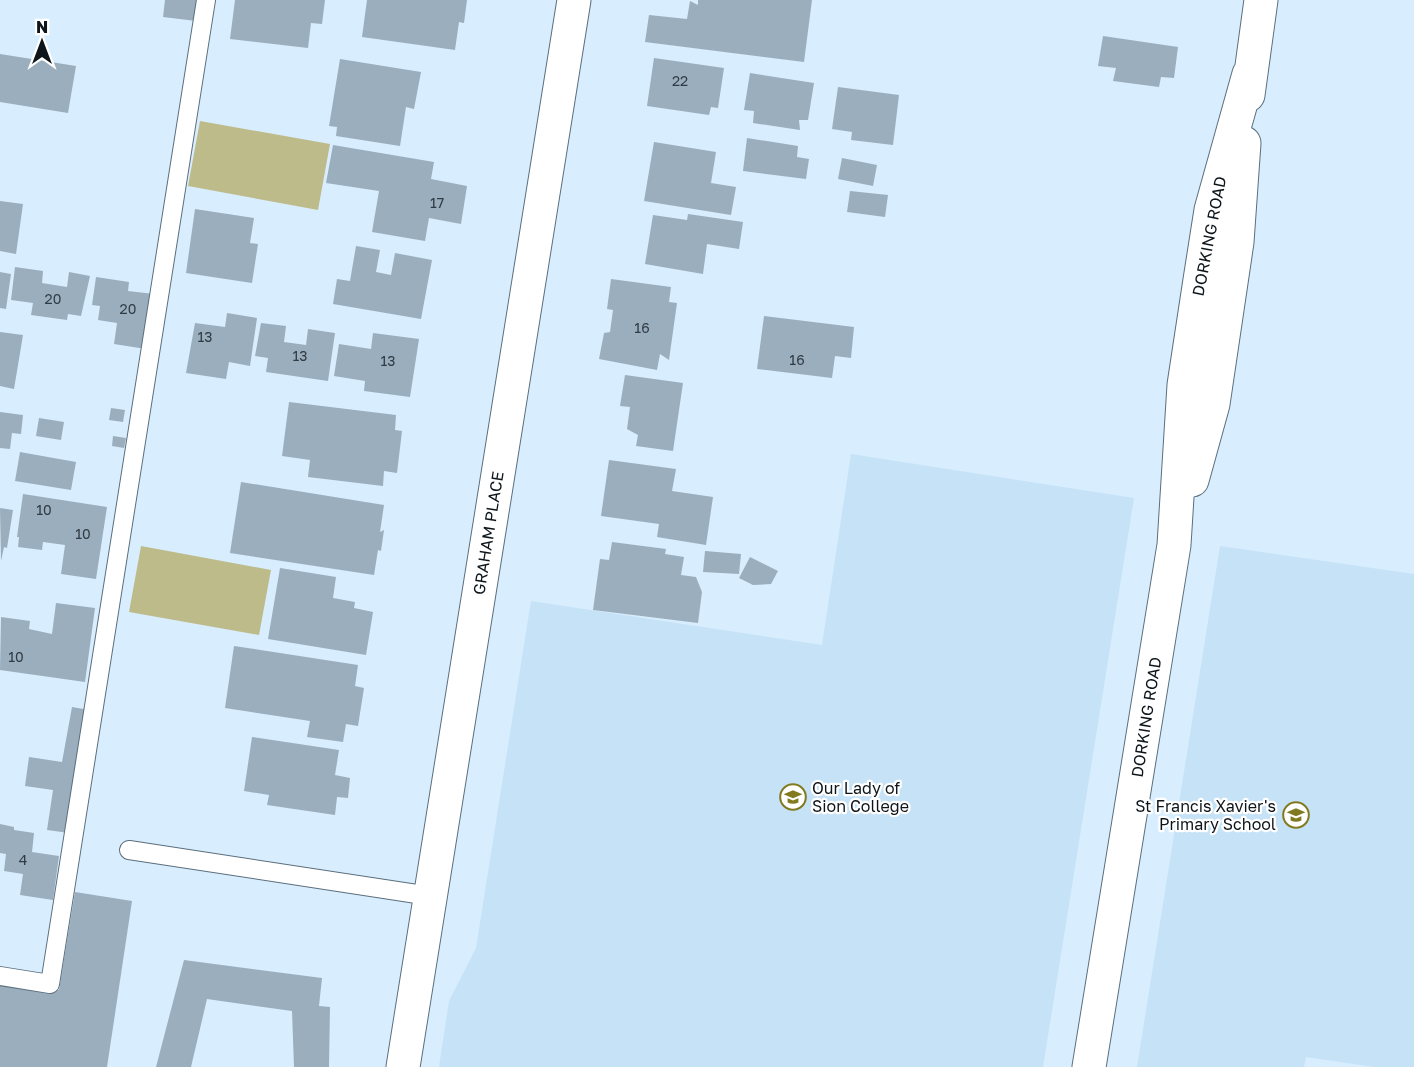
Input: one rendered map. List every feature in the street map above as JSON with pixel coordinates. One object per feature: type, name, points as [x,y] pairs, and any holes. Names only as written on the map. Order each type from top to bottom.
[{"type":"main road","name":"GRAHAM PLACE","points":[[403,1067],[574,0]]},
{"type":"main road","name":"DORKING ROAD","points":[[1089,1067],[1174,545],[1213,404],[1215,282],[1237,242],[1249,74],[1261,0]]},
{"type":"lane","points":[[0,976],[50,984],[206,0]]},
{"type":"lane","points":[[129,850],[430,896]]},
{"type":"shaded area","points":[[200,121],[330,144],[318,210],[188,186]]},
{"type":"shaded area","name":"Our Lady of Sion College","points":[[851,454],[1134,498],[1043,1067],[439,1067],[449,1001],[476,948],[531,601],[822,645]]},
{"type":"shaded area","points":[[141,546],[271,570],[259,635],[129,612]]},
{"type":"shaded area","name":"St Francis Xavier's Primary School","points":[[1220,546],[1414,574],[1414,1067],[1374,1067],[1306,1057],[1304,1067],[1137,1067]]},
{"type":"building","points":[[165,0],[199,0],[196,21],[163,17]]},
{"type":"building","points":[[235,0],[325,0],[322,24],[311,23],[308,48],[230,39]]},
{"type":"building","points":[[367,0],[467,0],[464,23],[459,22],[455,50],[362,37]]},
{"type":"building","points":[[698,0],[812,0],[804,62],[645,42],[649,15],[687,19],[690,1],[698,5]]},
{"type":"building","points":[[1103,36],[1178,47],[1174,78],[1161,77],[1159,87],[1113,81],[1116,68],[1098,66]]},
{"type":"building","points":[[0,54],[76,66],[68,113],[0,102]]},
{"type":"building","points":[[654,58],[724,68],[718,108],[711,107],[709,115],[647,106]]},
{"type":"building","points":[[340,59],[421,72],[414,109],[406,107],[400,146],[336,136],[337,127],[329,126]]},
{"type":"building","points":[[750,73],[814,83],[808,120],[799,120],[800,130],[753,123],[754,111],[744,110]]},
{"type":"building","points":[[838,87],[899,95],[893,145],[851,140],[852,132],[832,129]]},
{"type":"building","points":[[747,138],[798,146],[797,157],[809,159],[806,179],[743,171]]},
{"type":"building","points":[[654,142],[716,152],[711,183],[736,187],[731,215],[644,201]]},
{"type":"building","points":[[333,145],[434,162],[431,179],[467,186],[461,224],[429,218],[425,241],[372,232],[379,191],[326,183]]},
{"type":"building","points":[[842,158],[877,165],[873,186],[838,179]]},
{"type":"building","points":[[850,191],[888,195],[885,217],[847,212]]},
{"type":"building","points":[[0,201],[23,204],[16,254],[0,251]]},
{"type":"building","points":[[195,209],[254,218],[250,243],[258,244],[252,283],[186,273]]},
{"type":"building","points":[[688,214],[743,222],[739,249],[707,244],[703,274],[645,264],[653,215],[687,220]]},
{"type":"building","points":[[356,246],[380,250],[376,272],[391,275],[395,253],[432,260],[421,319],[333,304],[337,279],[350,281]]},
{"type":"building","points":[[15,267],[43,271],[42,283],[67,287],[69,272],[90,276],[81,316],[68,314],[67,320],[31,315],[33,303],[11,300]]},
{"type":"building","points":[[0,272],[11,274],[6,309],[0,308]]},
{"type":"building","points":[[96,277],[129,282],[128,291],[154,294],[146,349],[114,344],[117,323],[98,320],[100,306],[92,305]]},
{"type":"building","points":[[611,279],[671,287],[669,302],[677,303],[669,360],[660,354],[657,370],[599,359],[604,333],[610,332],[613,310],[607,309]]},
{"type":"building","points":[[227,313],[257,318],[250,366],[229,362],[226,379],[186,373],[195,323],[225,327]]},
{"type":"building","points":[[764,316],[854,327],[851,358],[835,356],[832,378],[757,369]]},
{"type":"building","points":[[261,323],[286,326],[284,342],[306,345],[308,329],[335,333],[328,381],[266,372],[268,358],[255,356]]},
{"type":"building","points":[[0,332],[23,335],[14,389],[0,386]]},
{"type":"building","points":[[373,333],[419,339],[410,397],[364,391],[365,381],[334,376],[339,344],[371,349]]},
{"type":"building","points":[[625,375],[683,383],[673,451],[636,446],[638,435],[627,429],[630,407],[620,406]]},
{"type":"building","points":[[289,402],[396,415],[395,430],[402,431],[397,473],[384,471],[383,486],[308,477],[310,460],[282,456]]},
{"type":"building","points":[[111,408],[125,410],[123,422],[109,420]]},
{"type":"building","points":[[0,412],[23,415],[21,434],[12,433],[10,449],[0,448]]},
{"type":"building","points":[[39,418],[64,422],[61,440],[36,436]]},
{"type":"building","points":[[113,436],[126,438],[124,448],[112,446]]},
{"type":"building","points":[[20,452],[76,462],[71,490],[15,481]]},
{"type":"building","points":[[609,460],[676,469],[672,491],[713,497],[706,545],[657,537],[659,524],[601,516]]},
{"type":"building","points":[[241,482],[384,505],[380,532],[384,530],[381,551],[378,550],[374,575],[230,553]]},
{"type":"building","points":[[23,494],[107,507],[96,579],[61,574],[65,545],[43,542],[42,550],[18,547],[19,537],[17,537]]},
{"type":"building","points":[[0,508],[13,510],[7,548],[4,547],[1,561]]},
{"type":"building","points":[[612,542],[666,549],[665,554],[684,557],[681,575],[696,577],[702,592],[698,623],[593,610],[600,559],[609,560]]},
{"type":"building","points":[[705,551],[741,554],[739,574],[703,572]]},
{"type":"building","points":[[750,557],[778,571],[771,584],[753,585],[739,578]]},
{"type":"building","points":[[280,568],[336,577],[333,598],[355,602],[354,608],[373,612],[366,655],[268,639]]},
{"type":"building","points":[[56,603],[95,608],[85,682],[0,670],[1,617],[30,621],[29,629],[52,634]]},
{"type":"building","points":[[234,646],[358,665],[355,686],[364,688],[358,726],[346,724],[343,742],[307,737],[310,721],[225,708]]},
{"type":"building","points":[[72,707],[89,710],[69,833],[47,830],[53,790],[25,786],[29,757],[62,762]]},
{"type":"building","points":[[252,737],[339,750],[335,775],[350,778],[348,798],[337,797],[335,815],[267,805],[269,795],[244,791]]},
{"type":"building","points":[[0,824],[14,827],[14,830],[34,833],[32,852],[59,856],[53,900],[20,895],[23,874],[4,871],[6,854],[0,853]]},
{"type":"building","points":[[75,892],[132,901],[107,1067],[0,1067],[0,981],[59,990]]},
{"type":"building","points":[[184,960],[322,978],[319,1006],[330,1007],[329,1067],[294,1067],[292,1011],[207,999],[191,1067],[156,1067]]},
{"type":"place","name":"Our Lady of Sion College","points":[[793,797]]},
{"type":"place","name":"St Francis Xavier's Primary School","points":[[1296,815]]}]
